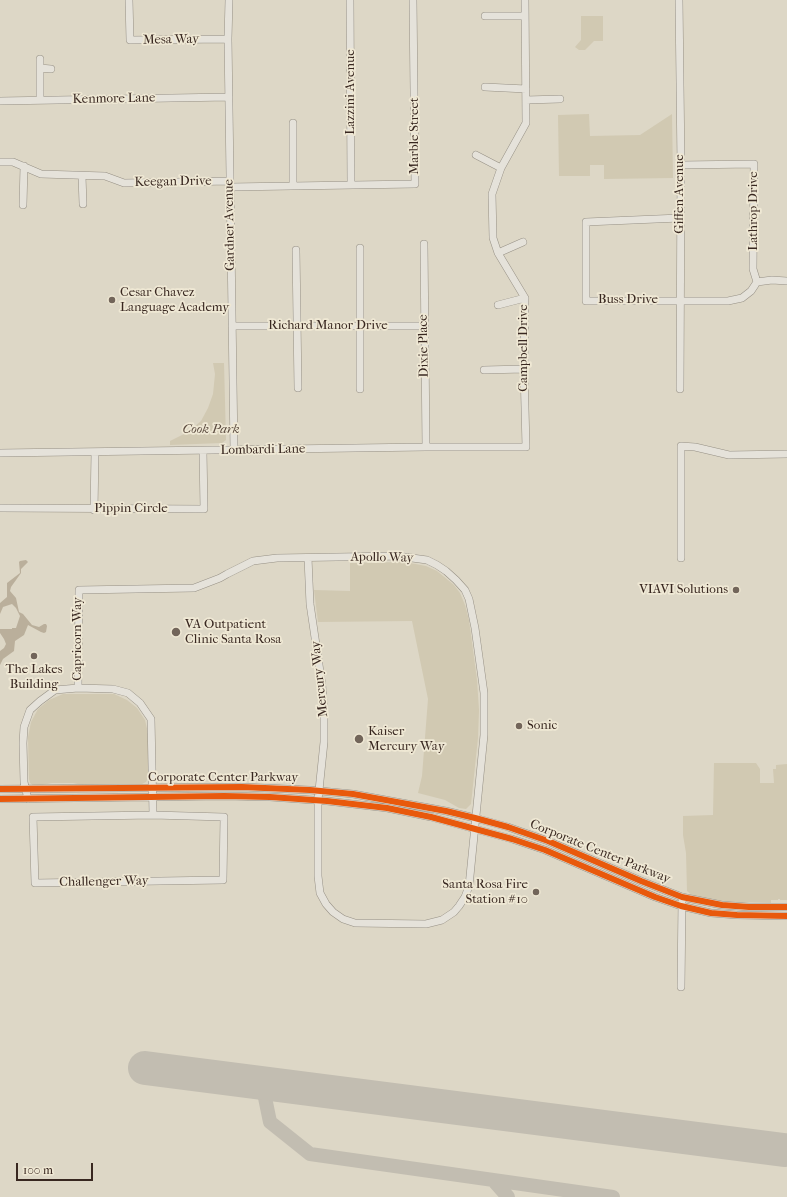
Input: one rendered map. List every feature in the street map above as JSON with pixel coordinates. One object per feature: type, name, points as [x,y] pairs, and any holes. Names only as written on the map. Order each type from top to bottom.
[{"type":"street","name":"Mesa Way","points":[[129,0],[130,40],[228,39]]},
{"type":"street","name":"Gardner Avenue","points":[[229,0],[228,39],[234,450]]},
{"type":"street","name":"Lazzini Avenue","points":[[350,0],[351,185]]},
{"type":"street","name":"Marble Street","points":[[230,184],[293,186],[415,184],[413,0]]},
{"type":"street","name":"Campbell Drive","points":[[524,0],[526,123],[501,168],[492,194],[493,238],[498,253],[525,298],[524,369],[526,447]]},
{"type":"street","name":"Giffen Avenue","points":[[678,0],[681,165],[680,389]]},
{"type":"street","points":[[485,16],[524,16]]},
{"type":"street","points":[[40,59],[40,100]]},
{"type":"street","points":[[40,68],[51,69]]},
{"type":"street","points":[[485,87],[526,89]]},
{"type":"street","name":"Kenmore Lane","points":[[0,101],[229,97]]},
{"type":"street","points":[[526,100],[560,99]]},
{"type":"street","points":[[293,123],[293,186]]},
{"type":"street","points":[[476,156],[501,168]]},
{"type":"street","name":"Keegan Drive","points":[[0,162],[13,162],[41,174],[106,176],[124,183],[230,184]]},
{"type":"street","name":"Lathrop Drive","points":[[681,165],[754,164],[753,269],[757,282]]},
{"type":"street","points":[[23,205],[24,166]]},
{"type":"street","points":[[82,176],[83,204]]},
{"type":"street","name":"Buss Drive","points":[[680,218],[586,222],[586,300],[728,301],[742,298],[751,291],[757,282]]},
{"type":"street","points":[[498,253],[523,242]]},
{"type":"street","name":"Dixie Place","points":[[424,244],[426,447]]},
{"type":"street","points":[[360,248],[360,389]]},
{"type":"street","points":[[296,250],[298,388]]},
{"type":"street","points":[[757,282],[772,280],[787,281]]},
{"type":"street","points":[[498,305],[525,298]]},
{"type":"street","name":"Richard Manor Drive","points":[[232,326],[424,326]]},
{"type":"street","points":[[484,370],[524,369]]},
{"type":"street","points":[[681,558],[681,446],[695,447],[729,455],[787,454]]},
{"type":"street","name":"Lombardi Lane","points":[[0,453],[526,447]]},
{"type":"street","name":"Pippin Circle","points":[[0,508],[94,510],[204,509],[203,451]]},
{"type":"street","points":[[94,510],[95,453]]},
{"type":"street","name":"Apollo Way","points":[[79,590],[194,588],[220,578],[253,561],[277,558],[397,556],[427,560],[437,564],[446,571],[465,590],[471,607],[484,693],[484,735],[468,890],[461,903],[454,912],[442,920],[430,924],[355,923],[344,919],[333,912],[324,901],[319,890],[318,800]]},
{"type":"street","name":"Mercury Way","points":[[308,558],[310,604],[322,684],[324,712],[324,742],[318,800]]},
{"type":"street","name":"Capricorn Way","points":[[78,688],[79,590]]},
{"type":"street","points":[[28,799],[24,782],[24,727],[30,710],[55,690],[78,688],[113,689],[128,693],[140,703],[151,719],[153,815]]},
{"type":"street","name":"Corporate Center Parkway","points":[[0,789],[26,790],[242,787],[353,794],[475,818],[548,841],[682,897],[722,905],[787,907]]},
{"type":"street","name":"Corporate Center Parkway","points":[[0,799],[224,796],[318,800],[387,808],[474,828],[545,850],[655,897],[682,906],[711,913],[787,916]]},
{"type":"street","name":"Challenger Way","points":[[153,815],[224,816],[223,880],[35,883],[33,817],[153,815]]},
{"type":"street","points":[[681,987],[682,897]]},
{"type":"green space","points":[[581,16],[603,16],[603,41],[594,41],[585,50],[579,50],[575,47],[581,40]]},
{"type":"green space","points":[[589,114],[590,136],[640,135],[672,114],[673,178],[604,179],[604,165],[590,165],[590,176],[559,176],[558,115]]},
{"type":"green space","name":"Cook Park","points":[[213,363],[224,363],[226,440],[222,443],[170,445],[170,441],[188,432],[201,421],[208,408],[213,394],[215,374]]},
{"type":"green space","points":[[405,562],[426,566],[437,571],[454,585],[460,593],[469,620],[477,680],[479,710],[478,738],[471,804],[466,809],[459,808],[445,800],[418,793],[422,776],[428,699],[412,621],[318,622],[314,590],[350,591],[350,563]]},
{"type":"green space","points":[[63,694],[114,694],[127,700],[137,708],[145,720],[148,733],[148,778],[146,782],[142,784],[82,785],[73,783],[52,783],[34,786],[30,783],[28,737],[31,722],[38,709],[49,700]]},
{"type":"green space","points":[[714,763],[756,763],[760,769],[760,783],[774,783],[773,769],[776,769],[776,765],[787,764],[787,900],[771,900],[771,903],[736,902],[693,896],[687,891],[683,816],[713,815]]},
{"type":"shaded area","points":[[26,560],[28,562],[21,569],[21,573],[11,587],[10,591],[16,598],[19,612],[23,614],[32,625],[39,627],[46,624],[46,632],[41,632],[28,625],[24,635],[15,641],[14,651],[3,659],[0,665],[0,651],[6,644],[0,633],[0,629],[16,628],[20,616],[12,604],[3,607],[0,614],[0,603],[7,597],[7,583],[20,573],[19,562]]},
{"type":"taxiway","points":[[262,1083],[270,1122],[310,1154],[613,1197]]},
{"type":"taxiway","points":[[493,1180],[508,1197]]},
{"type":"runway","points":[[145,1068],[784,1150]]},
{"type":"cycle path","points":[[0,789],[242,787],[310,790],[353,794],[446,811],[508,827],[548,841],[682,897],[722,905],[787,907]]},
{"type":"cycle path","points":[[0,799],[224,796],[270,797],[327,801],[387,808],[431,817],[512,839],[545,850],[655,897],[681,906],[711,913],[787,916]]},
{"type":"place","name":"Cesar Chavez Language Academy","points":[[112,300]]},
{"type":"place","name":"VIAVI Solutions","points":[[736,590]]},
{"type":"place","name":"VA Outpatient Clinic Santa Rosa","points":[[176,632]]},
{"type":"place","name":"The Lakes Building","points":[[34,656]]},
{"type":"place","name":"Sonic","points":[[519,726]]},
{"type":"place","name":"Kaiser Mercury Way","points":[[359,739]]},
{"type":"place","name":"Santa Rosa Fire Station #10","points":[[536,892]]}]
